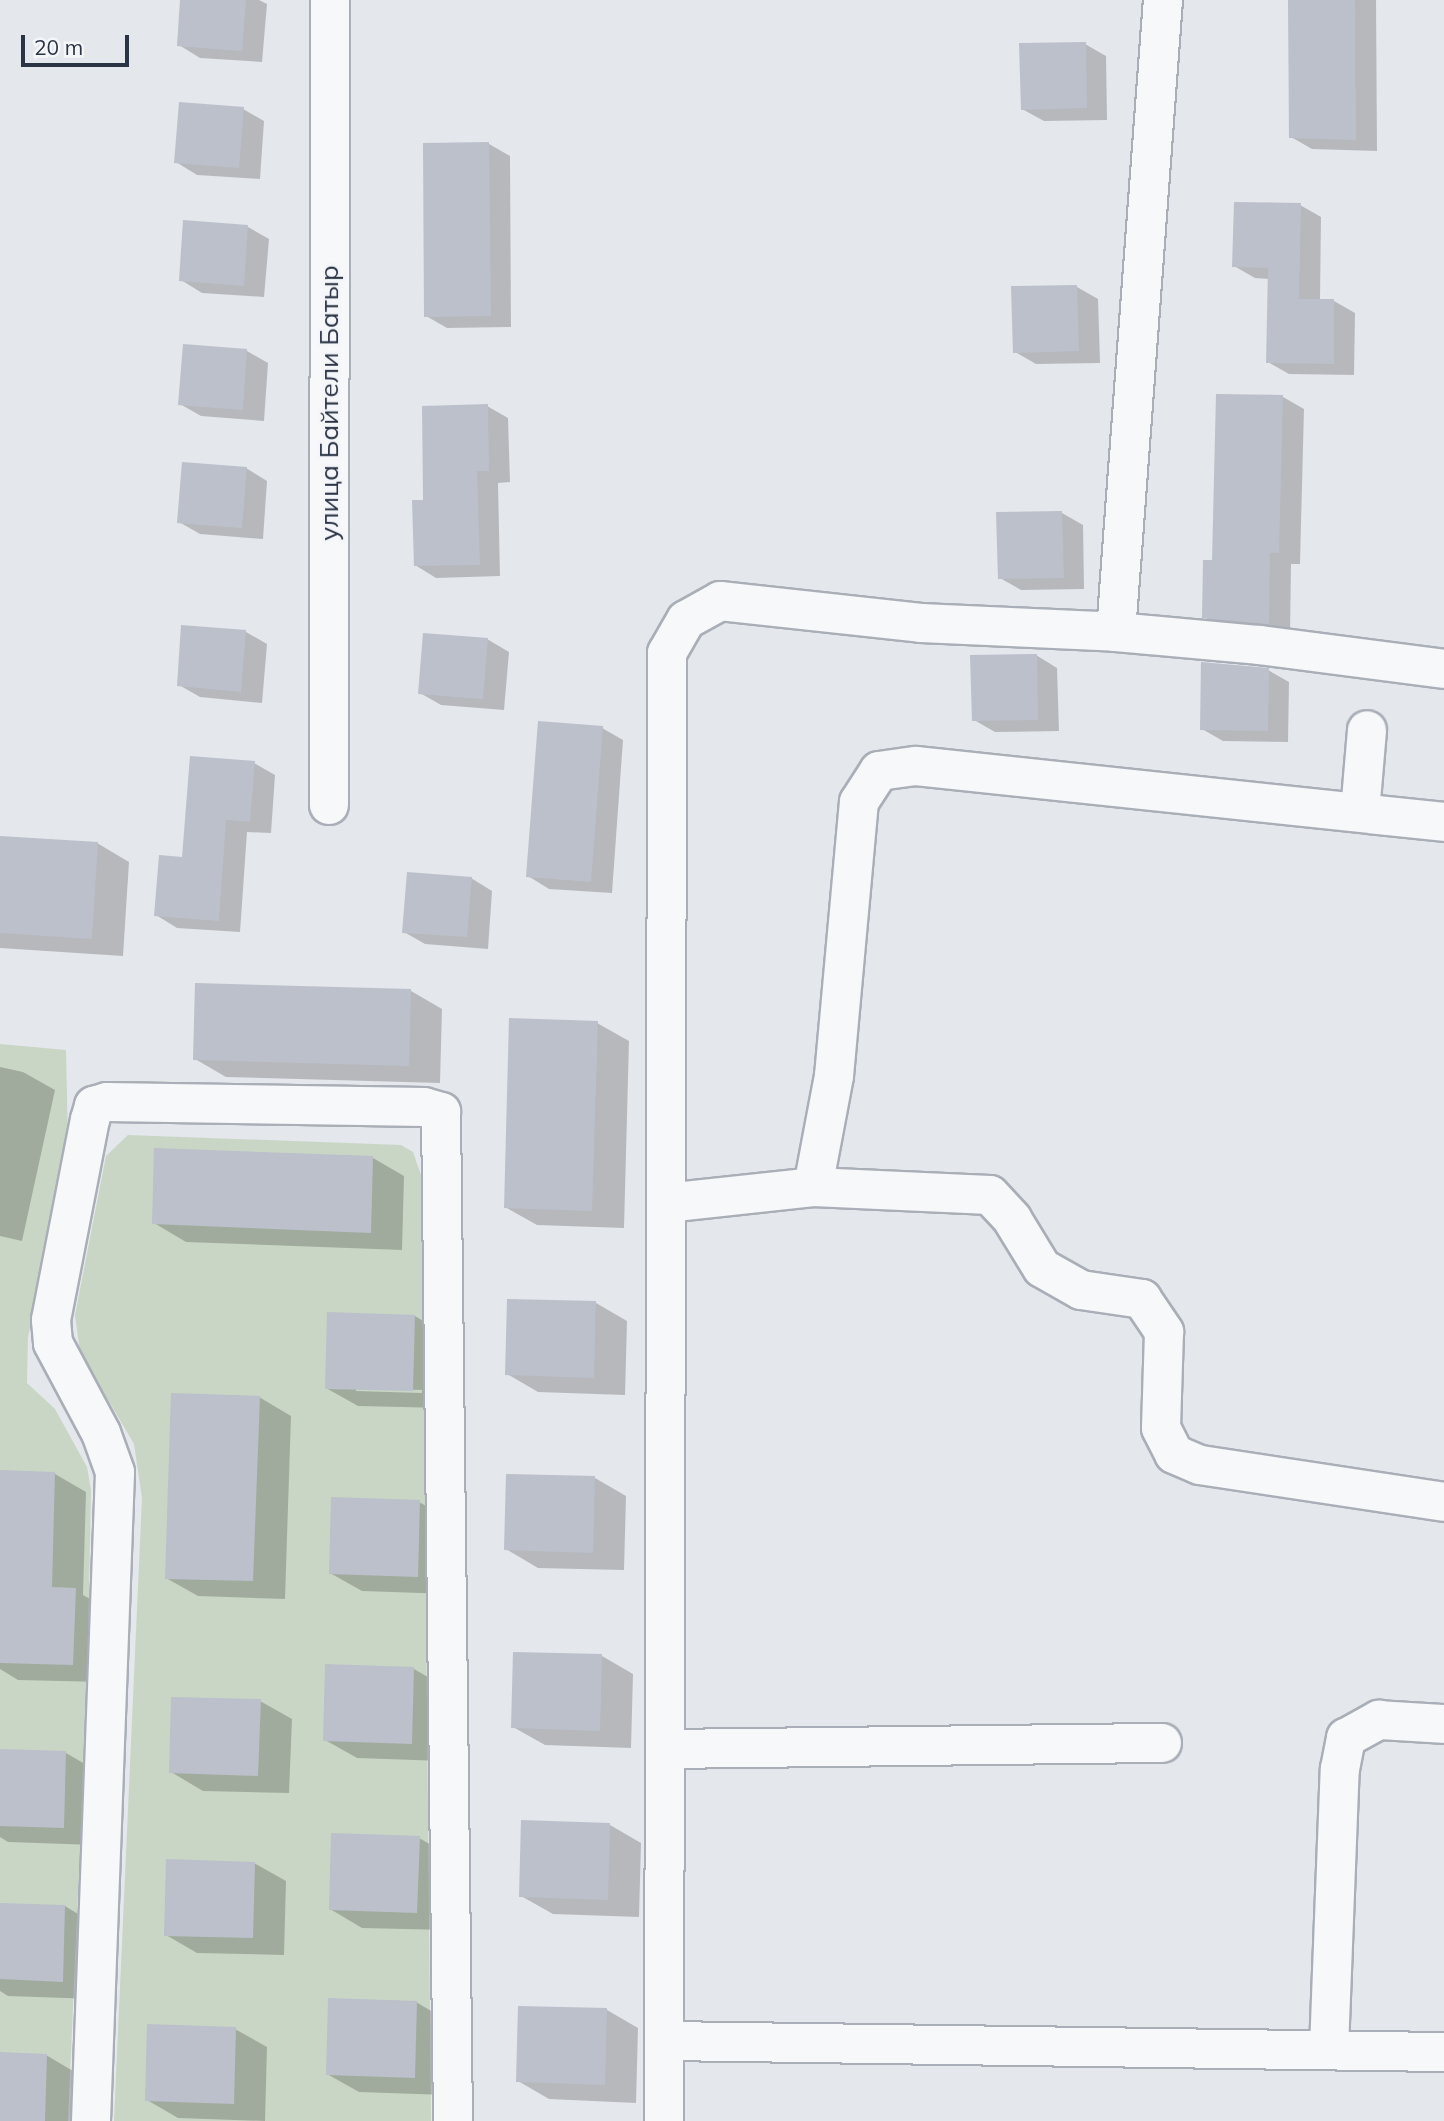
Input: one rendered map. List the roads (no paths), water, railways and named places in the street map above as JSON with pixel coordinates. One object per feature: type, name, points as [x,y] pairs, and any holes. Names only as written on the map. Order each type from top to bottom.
[{"type":"street","name":"улица Байтели Батыр","points":[[329,805],[330,0]]},
{"type":"street","points":[[1116,632],[1163,0]]},
{"type":"street","points":[[664,2121],[667,653],[687,620],[720,601],[921,623],[1116,632],[1444,669]]},
{"type":"street","points":[[1360,811],[1367,730]]},
{"type":"street","points":[[813,1187],[834,1076],[859,802],[879,771],[916,766],[1444,822]]},
{"type":"street","points":[[91,2121],[116,1472],[102,1433],[53,1343],[51,1320],[90,1120],[94,1106],[107,1102],[424,1107],[441,1112],[453,2121]]},
{"type":"street","points":[[666,1203],[813,1187],[990,1195],[1012,1219],[1042,1268],[1081,1290],[1142,1299],[1164,1332],[1161,1428],[1174,1454],[1200,1465],[1444,1502]]},
{"type":"street","points":[[1329,2049],[1340,1769],[1346,1738],[1379,1720],[1444,1724]]},
{"type":"street","points":[[665,1749],[1163,1744]]},
{"type":"street","points":[[665,2040],[1444,2052]]}]
